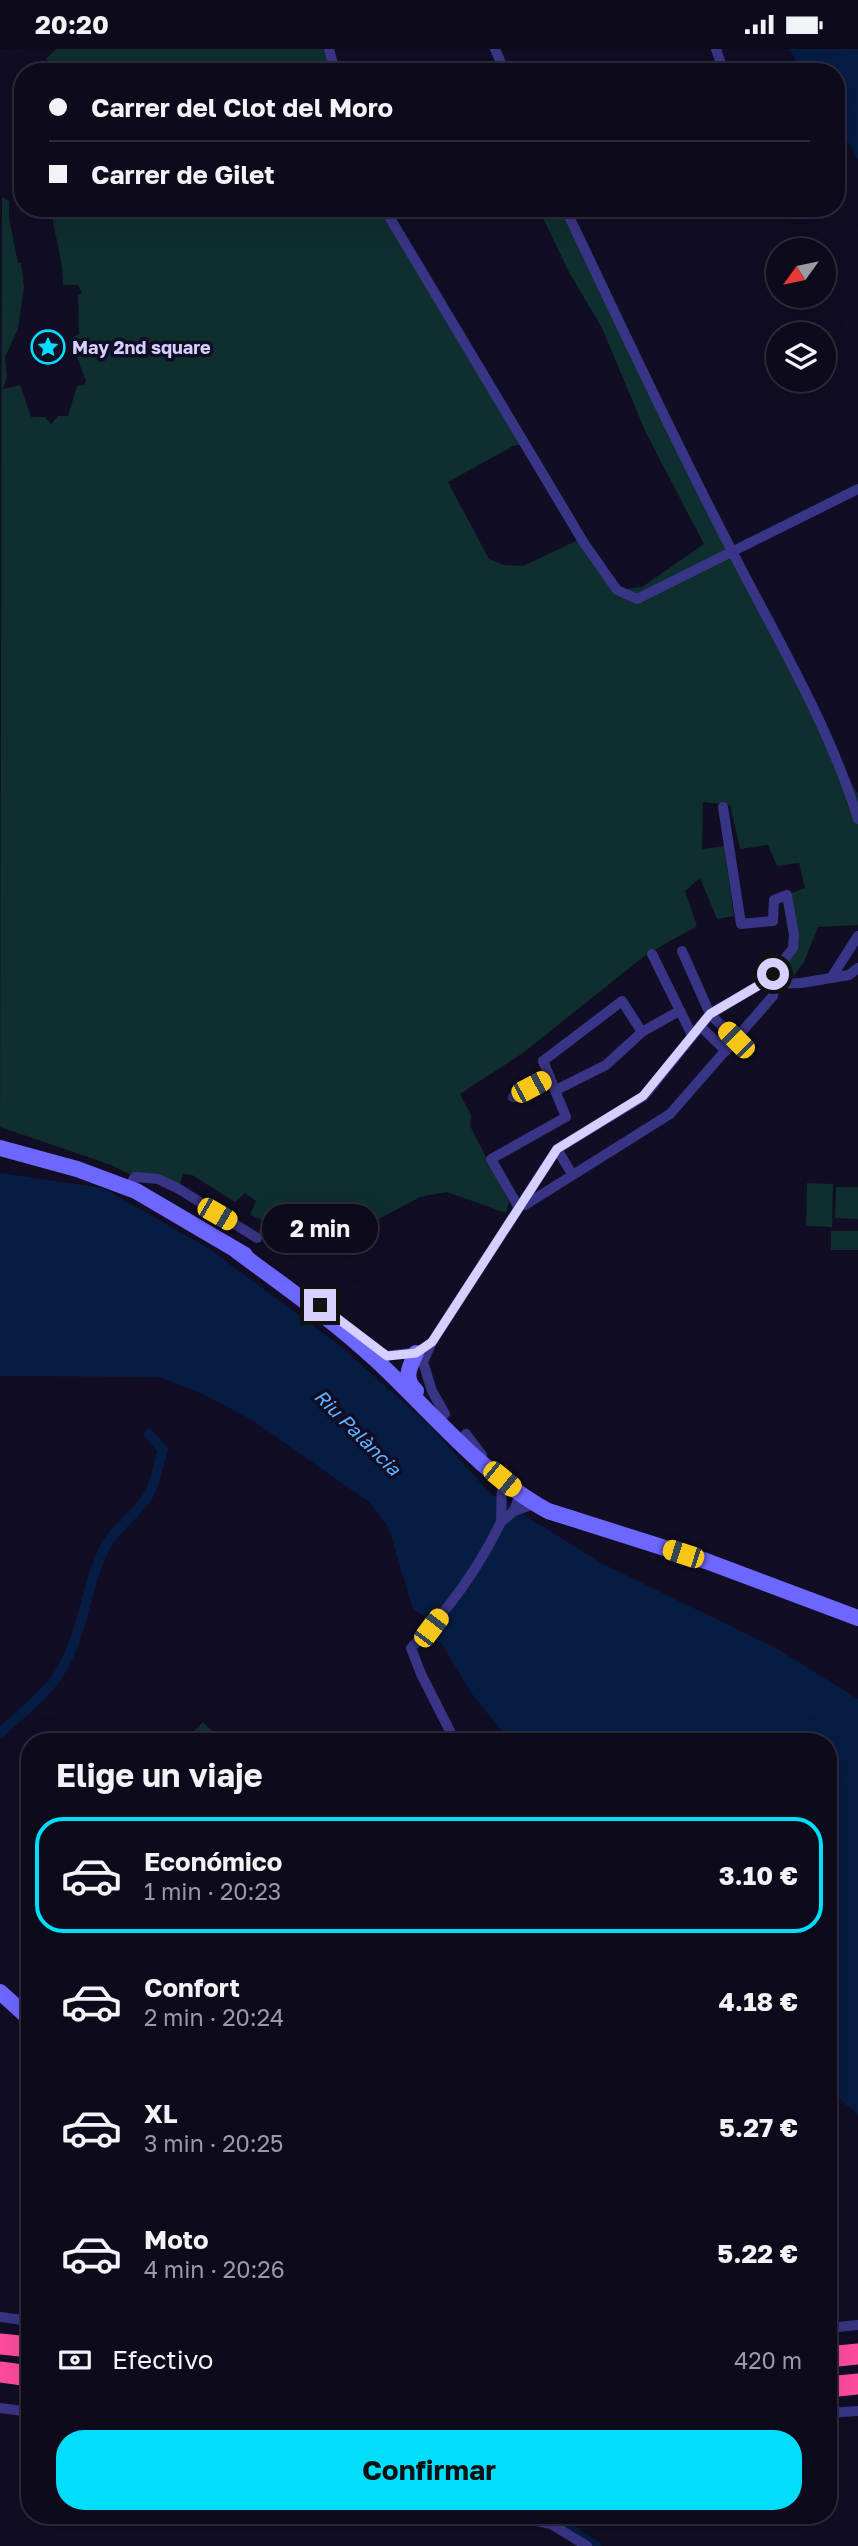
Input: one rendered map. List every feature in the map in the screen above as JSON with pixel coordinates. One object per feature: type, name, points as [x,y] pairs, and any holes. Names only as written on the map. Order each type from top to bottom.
[{"type":"highway","points":[[0,2343],[21,2346]]},
{"type":"highway","points":[[837,2356],[858,2354]]},
{"type":"highway","points":[[0,2372],[21,2375]]},
{"type":"highway","points":[[837,2386],[858,2384]]},
{"type":"main road","points":[[0,1148],[77,1169],[128,1188],[237,1251],[381,1357],[450,1430],[502,1479],[527,1499],[548,1511],[706,1561],[858,1618]]},
{"type":"main road","points":[[381,1357],[395,1372],[408,1377],[507,1473],[594,1525]]},
{"type":"main road","points":[[419,1357],[408,1377],[411,1386],[440,1415],[450,1430]]},
{"type":"main road","points":[[0,1992],[21,2011]]},
{"type":"street","points":[[389,217],[584,543],[617,590],[637,599],[858,489]]},
{"type":"street","points":[[569,217],[666,421],[837,760],[858,819]]},
{"type":"street","points":[[519,1208],[670,1114],[773,996],[773,974],[793,948],[794,935],[786,895],[774,900],[773,921],[741,924],[723,807]]},
{"type":"street","points":[[831,978],[858,936]]},
{"type":"street","points":[[682,951],[710,1014],[736,1040]]},
{"type":"street","points":[[652,954],[679,1011],[696,1031],[726,1051]]},
{"type":"street","points":[[381,1357],[419,1357],[432,1342],[557,1149],[643,1096],[710,1014],[761,984],[831,978],[849,975],[858,968]]},
{"type":"street","points":[[519,1208],[491,1159],[566,1117],[543,1061],[622,1001],[642,1032]]},
{"type":"street","points":[[556,1090],[607,1065],[642,1032],[679,1011]]},
{"type":"street","points":[[513,1097],[550,1077]]},
{"type":"street","points":[[557,1149],[572,1174]]},
{"type":"street","points":[[128,1188],[135,1178],[158,1179],[257,1238]]},
{"type":"street","points":[[419,1357],[432,1391],[445,1414]]},
{"type":"street","points":[[466,1434],[477,1450],[527,1499]]},
{"type":"street","points":[[501,1522],[502,1479]]},
{"type":"street","points":[[451,1733],[411,1648],[431,1628],[482,1560],[501,1522],[527,1499],[528,1493],[540,1501],[555,1504]]},
{"type":"street","points":[[501,1504],[527,1499]]},
{"type":"street","points":[[514,1511],[527,1499]]},
{"type":"street","points":[[0,2317],[21,2320]]},
{"type":"street","points":[[837,2327],[858,2325]]},
{"type":"street","points":[[0,2408],[21,2411]]},
{"type":"street","points":[[837,2412],[858,2411]]},
{"type":"street","points":[[551,2524],[587,2546]]},
{"type":"green space","points":[[56,49],[329,49],[333,63],[50,63],[46,59]]},
{"type":"green space","points":[[2,197],[9,201],[9,218],[18,263],[21,263],[24,287],[18,329],[5,357],[7,377],[3,389],[20,385],[31,417],[45,417],[51,424],[58,416],[68,416],[77,386],[84,385],[86,381],[70,339],[79,334],[78,295],[82,293],[78,285],[63,285],[53,217],[389,217],[526,444],[513,446],[448,482],[489,559],[504,565],[523,566],[578,540],[617,590],[642,587],[704,544],[646,433],[602,328],[569,272],[542,217],[564,217],[837,760],[858,794],[858,925],[818,927],[804,962],[788,983],[774,984],[773,974],[793,948],[787,895],[805,888],[799,863],[777,866],[768,845],[740,849],[730,805],[703,802],[702,849],[724,846],[734,916],[717,919],[700,878],[685,891],[697,926],[647,954],[523,1053],[460,1094],[471,1115],[470,1126],[509,1202],[506,1213],[447,1192],[420,1197],[351,1234],[298,1251],[283,1243],[257,1238],[263,1220],[250,1215],[256,1201],[245,1193],[235,1202],[192,1175],[183,1174],[179,1189],[135,1177],[111,1165],[0,1127]]},
{"type":"green space","points":[[807,1183],[833,1184],[832,1227],[806,1226]]},
{"type":"green space","points":[[836,1187],[858,1187],[858,1219],[835,1218]]},
{"type":"green space","points":[[831,1231],[858,1231],[858,1250],[831,1250]]},
{"type":"green space","points":[[203,1722],[214,1733],[192,1733]]},
{"type":"water","points":[[789,49],[858,49],[858,159],[845,137],[845,63],[798,63]]},
{"type":"water","name":"Riu Palància","points":[[0,1173],[103,1188],[208,1248],[339,1345],[428,1424],[491,1494],[601,1563],[776,1648],[858,1699],[858,2115],[837,2097],[837,1733],[504,1733],[472,1694],[425,1617],[413,1609],[388,1526],[369,1502],[252,1420],[201,1393],[159,1377],[0,1376]]},
{"type":"waterway","points":[[0,1733],[48,1689],[68,1657],[106,1545],[143,1503],[153,1486],[163,1450],[149,1434]]},
{"type":"waterway","points":[[562,2524],[596,2546]]},
{"type":"place","name":"May 2nd square","points":[[48,347]]},
{"type":"route","points":[[320,1305],[387,1356],[416,1353],[432,1342],[557,1149],[643,1096],[710,1014],[761,984],[774,984],[773,974]]}]
